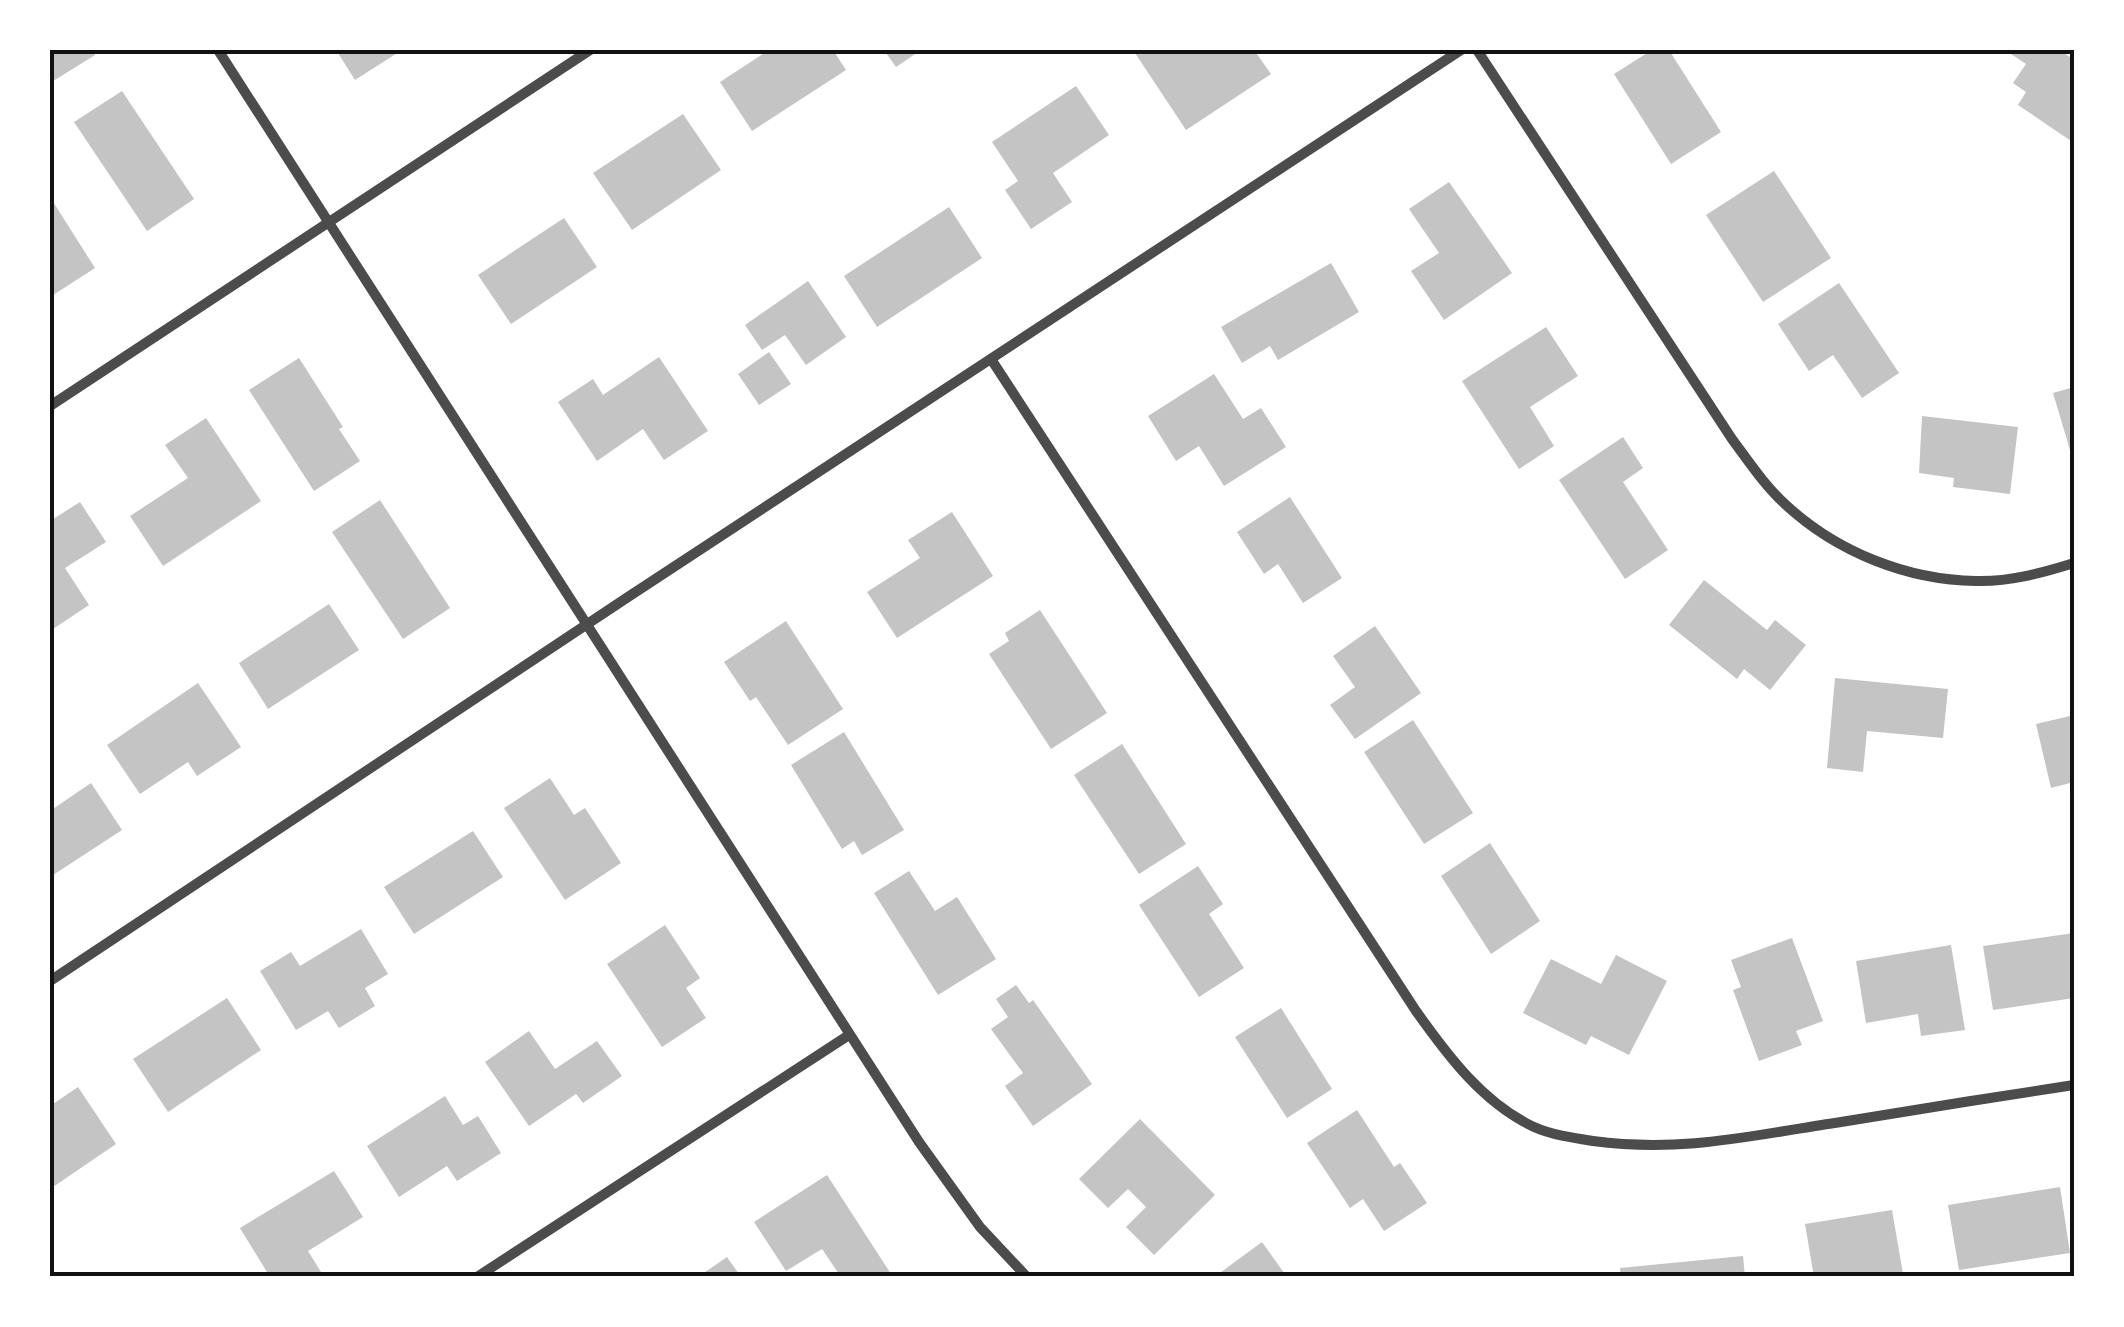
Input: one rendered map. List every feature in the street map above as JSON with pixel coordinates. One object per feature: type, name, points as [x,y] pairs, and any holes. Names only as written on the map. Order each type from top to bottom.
[{"type":"street","points":[[218,50],[849,1035],[945,1180],[980,1227],[1026,1277]]},
{"type":"street","points":[[50,406],[590,50]]},
{"type":"street","points":[[50,982],[1461,50]]},
{"type":"street","points":[[1477,50],[1732,440],[1784,503],[1830,538],[1900,570],[1978,582],[2011,579],[2074,563]]},
{"type":"street","points":[[991,358],[1416,1012],[1464,1073],[1514,1116],[1556,1134],[1623,1145],[1694,1145],[2074,1085]]},
{"type":"street","points":[[477,1277],[849,1035]]},
{"type":"building","points":[[50,50],[92,50],[95,55],[50,83]]},
{"type":"building","points":[[336,50],[402,50],[355,80]]},
{"type":"building","points":[[769,50],[833,50],[846,70],[752,131],[720,82]]},
{"type":"building","points":[[884,50],[921,50],[896,67]]},
{"type":"building","points":[[1133,50],[1254,50],[1271,74],[1186,130]]},
{"type":"building","points":[[1652,50],[1669,50],[1721,132],[1671,164],[1614,74]]},
{"type":"building","points":[[2005,50],[2059,50],[2070,57],[2074,51],[2074,143],[2018,105],[2026,92],[2013,83],[2026,64]]},
{"type":"building","points":[[1076,86],[1109,135],[1053,173],[1072,202],[1031,229],[1005,190],[1018,181],[992,142]]},
{"type":"building","points":[[122,91],[194,199],[147,231],[74,122]]},
{"type":"building","points":[[683,114],[721,170],[632,230],[593,173]]},
{"type":"building","points":[[1774,171],[1831,258],[1763,302],[1706,215]]},
{"type":"building","points":[[1449,182],[1512,273],[1444,320],[1411,271],[1439,253],[1409,209]]},
{"type":"building","points":[[50,197],[95,268],[50,297]]},
{"type":"building","points":[[949,207],[982,258],[877,327],[844,276]]},
{"type":"building","points":[[564,218],[597,267],[511,324],[478,275]]},
{"type":"building","points":[[1331,263],[1359,312],[1278,360],[1270,346],[1242,363],[1221,327]]},
{"type":"building","points":[[808,281],[846,337],[806,365],[785,335],[762,350],[745,325]]},
{"type":"building","points":[[1839,283],[1899,373],[1862,398],[1833,355],[1809,371],[1778,324]]},
{"type":"building","points":[[1546,327],[1578,376],[1530,407],[1554,446],[1519,469],[1462,381]]},
{"type":"building","points":[[769,352],[791,384],[759,405],[738,374]]},
{"type":"building","points":[[659,357],[708,431],[664,460],[643,429],[597,461],[558,402],[593,379],[603,395]]},
{"type":"building","points":[[299,358],[360,461],[314,491],[249,390]]},
{"type":"building","points":[[1214,374],[1243,419],[1261,408],[1286,447],[1224,486],[1199,446],[1176,461],[1148,416]]},
{"type":"building","points":[[2074,387],[2074,460],[2073,460],[2053,393]]},
{"type":"building","points":[[1922,416],[2018,427],[2010,494],[1953,487],[1954,478],[1919,473]]},
{"type":"building","points":[[206,418],[261,501],[163,566],[130,516],[188,478],[165,445]]},
{"type":"building","points":[[1623,437],[1643,468],[1623,482],[1668,550],[1625,579],[1559,480]]},
{"type":"building","points":[[1290,497],[1342,578],[1303,603],[1278,564],[1264,574],[1237,532]]},
{"type":"building","points":[[380,500],[450,608],[403,639],[332,532]]},
{"type":"building","points":[[80,502],[106,542],[65,568],[89,605],[50,631],[50,521]]},
{"type":"building","points":[[952,512],[993,576],[897,638],[867,592],[920,558],[908,540]]},
{"type":"building","points":[[1704,580],[1767,630],[1775,620],[1806,645],[1770,690],[1744,669],[1737,679],[1669,625]]},
{"type":"building","points":[[329,604],[359,650],[268,709],[239,663]]},
{"type":"building","points":[[1040,610],[1107,713],[1051,749],[989,654],[1009,641],[1005,633]]},
{"type":"building","points":[[786,621],[843,709],[788,745],[756,697],[750,701],[724,662]]},
{"type":"building","points":[[1375,626],[1421,693],[1355,739],[1330,705],[1355,687],[1333,656]]},
{"type":"building","points":[[1835,678],[1948,689],[1943,738],[1867,731],[1863,772],[1827,768]]},
{"type":"building","points":[[198,683],[241,747],[197,776],[188,762],[140,794],[107,745]]},
{"type":"building","points":[[2074,715],[2074,782],[2051,788],[2036,724]]},
{"type":"building","points":[[1413,720],[1473,813],[1424,844],[1364,752]]},
{"type":"building","points":[[844,732],[904,830],[862,855],[854,841],[842,849],[791,765]]},
{"type":"building","points":[[1122,744],[1186,844],[1139,874],[1074,775]]},
{"type":"building","points":[[550,778],[574,815],[585,808],[621,863],[565,900],[504,808]]},
{"type":"building","points":[[91,783],[122,830],[50,877],[50,811]]},
{"type":"building","points":[[473,831],[503,877],[414,934],[384,887]]},
{"type":"building","points":[[1490,843],[1540,921],[1491,954],[1441,876]]},
{"type":"building","points":[[1198,866],[1223,904],[1209,914],[1244,968],[1199,997],[1139,905]]},
{"type":"building","points":[[909,871],[935,911],[957,897],[996,959],[938,995],[874,893]]},
{"type":"building","points":[[665,925],[700,978],[686,988],[706,1018],[662,1047],[607,964]]},
{"type":"building","points":[[361,929],[388,974],[365,988],[375,1006],[339,1028],[328,1011],[296,1030],[260,971],[291,952],[300,966]]},
{"type":"building","points":[[2074,933],[2074,998],[1993,1010],[1983,946]]},
{"type":"building","points":[[1792,938],[1823,1021],[1796,1031],[1802,1045],[1759,1061],[1733,990],[1741,987],[1731,960]]},
{"type":"building","points":[[1951,945],[1965,1030],[1921,1036],[1918,1014],[1866,1023],[1856,961]]},
{"type":"building","points":[[1616,955],[1667,981],[1629,1055],[1591,1036],[1586,1045],[1523,1013],[1551,959],[1601,984]]},
{"type":"building","points":[[1016,985],[1029,1003],[1033,1000],[1092,1084],[1033,1126],[1005,1086],[1023,1073],[991,1029],[1008,1017],[996,999]]},
{"type":"building","points":[[227,998],[261,1050],[168,1112],[133,1059]]},
{"type":"building","points":[[1281,1008],[1332,1089],[1287,1118],[1235,1037]]},
{"type":"building","points":[[529,1031],[555,1069],[597,1041],[622,1076],[583,1103],[576,1094],[529,1126],[485,1062]]},
{"type":"building","points":[[78,1087],[116,1144],[50,1189],[50,1106]]},
{"type":"building","points":[[445,1096],[463,1125],[478,1116],[501,1153],[457,1181],[447,1166],[399,1197],[367,1146]]},
{"type":"building","points":[[1357,1110],[1394,1167],[1400,1163],[1427,1203],[1384,1231],[1363,1199],[1350,1208],[1307,1143]]},
{"type":"building","points":[[1140,1119],[1215,1195],[1154,1255],[1126,1227],[1146,1207],[1128,1189],[1108,1208],[1079,1179]]},
{"type":"building","points":[[334,1171],[363,1217],[308,1251],[321,1272],[313,1277],[270,1277],[240,1228]]},
{"type":"building","points":[[827,1175],[893,1277],[841,1277],[822,1249],[786,1271],[754,1222]]},
{"type":"building","points":[[2060,1187],[2070,1253],[1959,1270],[1948,1205]]},
{"type":"building","points":[[1892,1210],[1903,1274],[1814,1277],[1805,1224]]},
{"type":"building","points":[[1262,1242],[1287,1277],[1217,1275]]},
{"type":"building","points":[[1743,1256],[1745,1277],[1621,1277],[1620,1268]]},
{"type":"building","points":[[727,1257],[741,1277],[698,1277]]}]
